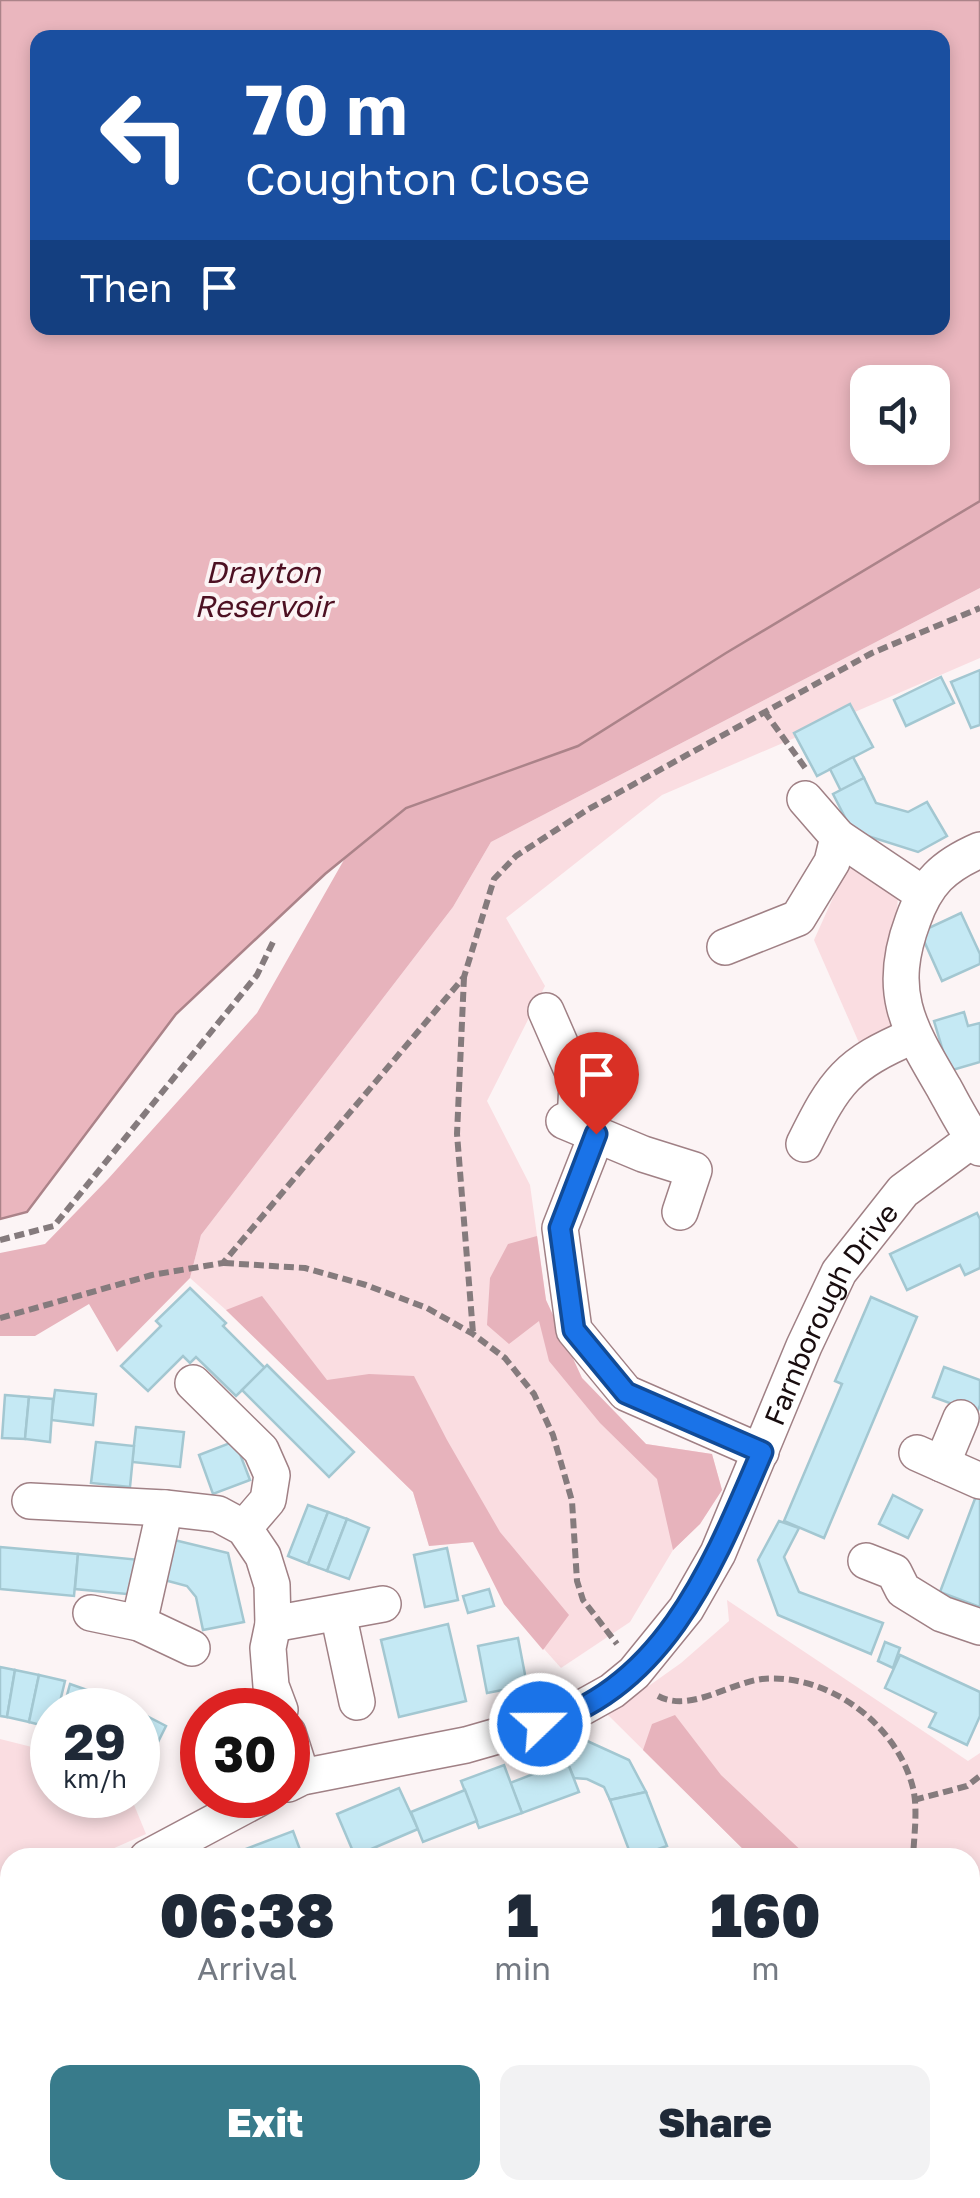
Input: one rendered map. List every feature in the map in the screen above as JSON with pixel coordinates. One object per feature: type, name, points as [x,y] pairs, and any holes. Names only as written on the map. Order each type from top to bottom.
[{"type":"street","points":[[804,799],[838,837],[923,894]]},
{"type":"street","points":[[725,948],[798,918],[832,862],[838,837]]},
{"type":"street","points":[[978,1141],[913,1036],[900,987],[901,956],[923,894],[938,874],[980,850]]},
{"type":"street","points":[[546,1011],[577,1082],[579,1127],[560,1228],[574,1330],[626,1393],[762,1452]]},
{"type":"street","points":[[804,1144],[828,1098],[849,1071],[882,1049],[913,1036]]},
{"type":"street","points":[[579,1127],[694,1170],[680,1212]]},
{"type":"street","name":"Farnborough Drive","points":[[310,1778],[466,1744],[567,1716],[612,1691],[634,1673],[686,1610],[718,1553],[804,1346],[840,1272],[903,1190],[978,1141]]},
{"type":"street","points":[[193,1383],[261,1450],[272,1475],[268,1500],[244,1528]]},
{"type":"street","points":[[961,1418],[929,1459],[980,1482]]},
{"type":"street","points":[[30,1502],[218,1514],[244,1528],[264,1556],[272,1585],[273,1624],[268,1648],[273,1688]]},
{"type":"street","points":[[138,1623],[165,1508]]},
{"type":"street","points":[[866,1560],[894,1572],[903,1590],[942,1614],[980,1627]]},
{"type":"street","points":[[273,1624],[383,1604]]},
{"type":"street","points":[[91,1613],[138,1623],[192,1648]]},
{"type":"street","points":[[338,1614],[358,1702]]},
{"type":"street","points":[[166,1848],[222,1818]]},
{"type":"path","points":[[473,1334],[458,1134],[464,978],[494,879],[516,856],[587,810],[872,653],[980,608]]},
{"type":"path","points":[[0,1240],[54,1226],[256,975],[274,940]]},
{"type":"path","points":[[224,1263],[464,978]]},
{"type":"path","points":[[0,1318],[152,1275],[224,1263],[305,1268],[366,1285],[427,1308],[473,1334],[505,1358],[534,1394],[553,1435],[568,1485],[583,1600],[634,1673],[652,1692],[668,1701],[691,1700],[762,1679],[806,1682],[839,1695],[869,1718],[906,1767],[914,1792],[913,1848]]},
{"type":"path","points":[[914,1800],[966,1786],[980,1776]]},
{"type":"shaded area","points":[[980,501],[980,588],[491,842],[453,907],[201,1235],[190,1278],[117,1352],[89,1304],[35,1336],[0,1336],[0,1253],[45,1244],[257,1013],[345,858],[406,808],[578,746]]},
{"type":"shaded area","points":[[980,588],[980,658],[662,795],[506,918],[545,986],[487,1101],[530,1185],[546,1300],[582,1378],[646,1444],[712,1454],[722,1490],[700,1524],[673,1550],[630,1622],[561,1668],[504,1604],[473,1542],[429,1546],[413,1492],[190,1278],[201,1235],[453,907],[491,842]]},
{"type":"shaded area","points":[[851,858],[898,898],[897,1032],[860,1045],[814,940]]},
{"type":"shaded area","points":[[537,1236],[546,1300],[582,1378],[646,1444],[712,1454],[722,1490],[700,1524],[673,1550],[657,1479],[600,1423],[549,1361],[539,1321],[509,1344],[487,1325],[490,1278],[508,1244]]},
{"type":"shaded area","points":[[262,1296],[327,1380],[369,1374],[414,1376],[500,1532],[569,1615],[543,1650],[504,1604],[473,1542],[429,1546],[413,1492],[226,1310]]},
{"type":"shaded area","points":[[727,1600],[968,1761],[980,1753],[980,1848],[742,1848],[608,1715],[681,1663],[729,1621]]},
{"type":"shaded area","points":[[675,1715],[721,1775],[798,1848],[742,1848],[643,1750],[652,1724]]},
{"type":"shaded area","points":[[0,1739],[30,1746],[30,1818],[139,1818],[146,1834],[114,1848],[0,1848]]},
{"type":"water","name":"Drayton Reservoir","points":[[0,0],[980,0],[980,501],[578,746],[406,808],[325,874],[176,1014],[27,1212],[0,1219]]},
{"type":"building","points":[[980,670],[980,725],[971,728],[951,682]]},
{"type":"building","points":[[941,677],[954,703],[906,726],[894,700]]},
{"type":"building","points":[[850,704],[873,747],[817,776],[794,733]]},
{"type":"building","points":[[853,757],[864,778],[841,791],[830,769]]},
{"type":"building","points":[[864,778],[876,803],[908,812],[927,802],[947,836],[918,852],[852,831],[833,794]]},
{"type":"building","points":[[961,913],[980,954],[980,964],[942,981],[920,932]]},
{"type":"building","points":[[964,1012],[968,1026],[980,1023],[980,1062],[949,1071],[934,1021]]},
{"type":"building","points":[[977,1213],[980,1268],[965,1275],[960,1265],[907,1290],[890,1254]]},
{"type":"building","points":[[190,1288],[265,1368],[236,1396],[196,1357],[190,1363],[183,1356],[148,1391],[121,1366],[161,1326],[156,1321]]},
{"type":"building","points":[[871,1297],[917,1317],[824,1538],[784,1521],[842,1384],[835,1381]]},
{"type":"building","points":[[267,1365],[354,1452],[329,1477],[242,1390]]},
{"type":"building","points":[[944,1367],[980,1380],[977,1413],[933,1397]]},
{"type":"building","points":[[55,1390],[96,1394],[93,1425],[51,1420]]},
{"type":"building","points":[[5,1395],[29,1397],[25,1439],[2,1438]]},
{"type":"building","points":[[29,1397],[53,1399],[50,1442],[25,1439]]},
{"type":"building","points":[[136,1427],[184,1432],[180,1467],[132,1462]]},
{"type":"building","points":[[235,1441],[250,1480],[213,1494],[199,1455]]},
{"type":"building","points":[[96,1442],[134,1446],[130,1487],[91,1483]]},
{"type":"building","points":[[893,1495],[922,1510],[908,1538],[879,1524]]},
{"type":"building","points":[[976,1496],[980,1498],[980,1607],[940,1592]]},
{"type":"building","points":[[308,1505],[328,1512],[308,1564],[288,1556]]},
{"type":"building","points":[[328,1512],[347,1519],[327,1571],[308,1564]]},
{"type":"building","points":[[347,1519],[369,1528],[349,1579],[327,1571]]},
{"type":"building","points":[[779,1521],[799,1528],[784,1557],[799,1592],[883,1623],[871,1654],[778,1615],[758,1560]]},
{"type":"building","points":[[166,1538],[228,1553],[244,1622],[203,1630],[196,1597],[187,1586],[157,1578]]},
{"type":"building","points":[[0,1547],[78,1554],[74,1596],[0,1589]]},
{"type":"building","points":[[447,1548],[458,1600],[425,1607],[414,1555]]},
{"type":"building","points":[[78,1554],[141,1560],[137,1595],[75,1589]]},
{"type":"building","points":[[489,1589],[494,1606],[468,1613],[463,1596]]},
{"type":"building","points":[[448,1624],[466,1701],[399,1717],[381,1640]]},
{"type":"building","points":[[518,1638],[527,1685],[487,1693],[478,1646]]},
{"type":"building","points":[[885,1642],[900,1648],[893,1668],[878,1661]]},
{"type":"building","points":[[900,1655],[980,1692],[980,1716],[967,1745],[929,1727],[936,1713],[885,1688]]},
{"type":"building","points":[[0,1667],[15,1670],[7,1717],[0,1716]]},
{"type":"building","points":[[15,1670],[39,1675],[36,1688],[30,1688],[29,1722],[7,1717]]},
{"type":"building","points":[[39,1675],[65,1681],[63,1688],[36,1688]]},
{"type":"building","points":[[574,1735],[629,1760],[646,1792],[610,1800],[604,1787],[574,1778],[560,1745]]},
{"type":"building","points":[[567,1761],[579,1792],[522,1813],[510,1783]]},
{"type":"building","points":[[504,1765],[522,1813],[479,1828],[461,1781]]},
{"type":"building","points":[[399,1788],[418,1829],[374,1848],[352,1848],[337,1814]]},
{"type":"building","points":[[465,1790],[477,1821],[423,1842],[411,1812]]},
{"type":"building","points":[[646,1792],[667,1846],[628,1848],[610,1800]]},
{"type":"building","points":[[293,1831],[299,1848],[249,1848]]},
{"type":"route","points":[[540,1724],[567,1716],[612,1691],[652,1652],[686,1610],[718,1553],[762,1452],[626,1393],[574,1330],[560,1228],[596,1134]]}]
